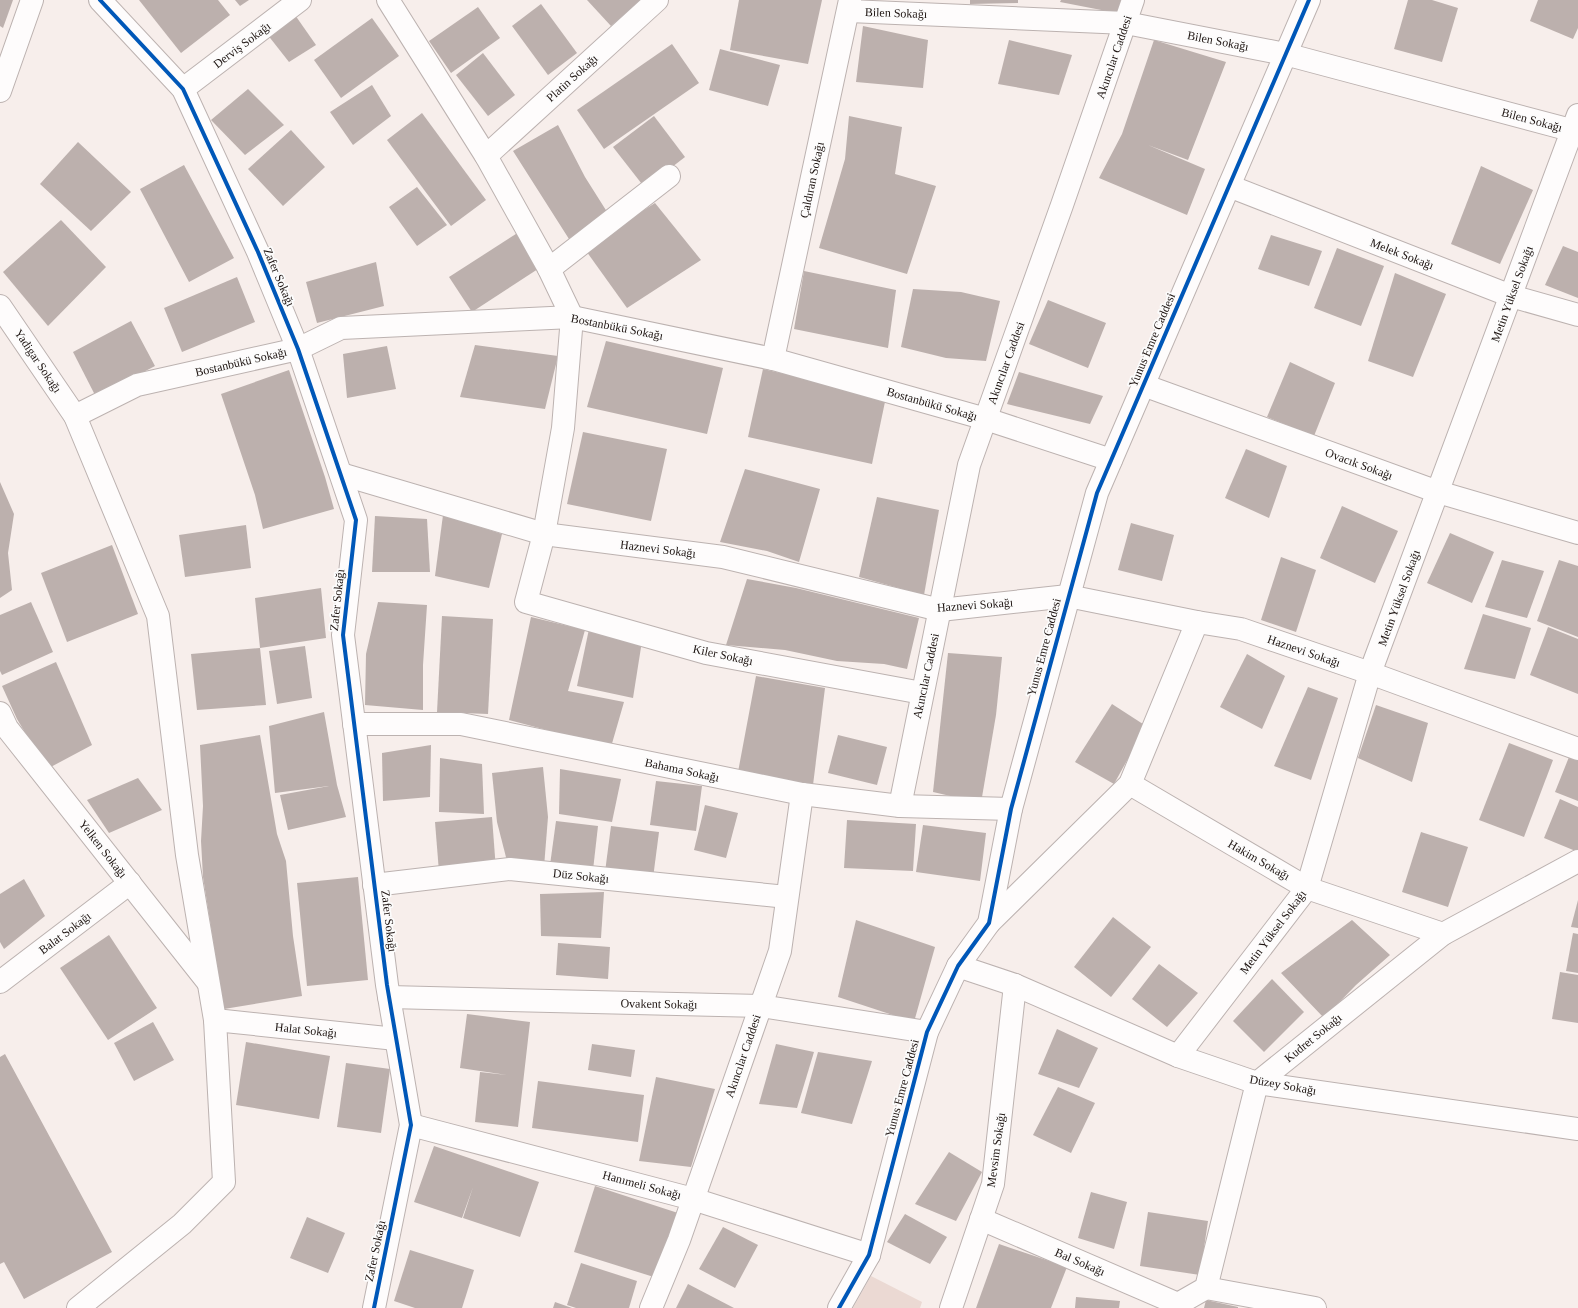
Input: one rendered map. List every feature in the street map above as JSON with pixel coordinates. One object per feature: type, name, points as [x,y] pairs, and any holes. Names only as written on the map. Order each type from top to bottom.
[{"type":"street","points":[[0,91],[32,0]]},
{"type":"street","name":"Zafer Sokağı","points":[[100,0],[183,89],[258,252],[298,349],[356,520],[343,634],[389,997],[411,1125],[374,1308]]},
{"type":"street","name":"Derviş Sokağı","points":[[183,89],[300,0]]},
{"type":"street","points":[[388,0],[486,156],[549,269],[572,317],[563,428],[544,534]]},
{"type":"street","name":"Platin Sokağı","points":[[486,156],[657,0]]},
{"type":"street","name":"Akıncılar Caddesi","points":[[900,806],[969,465],[1134,0]]},
{"type":"street","name":"Yunus Emre Caddesi","points":[[839,1308],[869,1255],[927,1032],[958,966],[988,923],[1011,808],[1097,493],[1309,0]]},
{"type":"street","name":"Bilen Sokağı","points":[[850,5],[1126,23],[1286,54],[1576,126]]},
{"type":"street","name":"Çaldıran Sokağı","points":[[773,359],[850,5]]},
{"type":"street","name":"Metin Yüksel Sokağı","points":[[1178,1056],[1307,888],[1370,673],[1576,126]]},
{"type":"street","points":[[549,269],[669,176]]},
{"type":"street","name":"Melek Sokağı","points":[[1229,186],[1511,296],[1578,315]]},
{"type":"street","name":"Yadigar Sokağı","points":[[0,306],[75,416],[158,616],[187,855],[216,1020],[224,1182],[182,1224],[78,1308]]},
{"type":"street","name":"Bostanbükü Sokağı","points":[[75,416],[137,385],[298,349],[341,328],[572,317],[773,359],[986,419],[1111,460]]},
{"type":"street","name":"Ovacık Sokağı","points":[[1143,385],[1438,492],[1578,533]]},
{"type":"street","name":"Haznevi Sokağı","points":[[341,474],[544,534],[722,557],[940,610],[1068,596],[1197,622],[1241,629],[1370,673],[1578,749]]},
{"type":"street","name":"Kiler Sokağı","points":[[544,534],[526,602],[706,653],[922,693]]},
{"type":"street","points":[[988,923],[1130,784],[1197,622]]},
{"type":"street","name":"Yelken Sokağı","points":[[0,713],[7,728],[209,983]]},
{"type":"street","name":"Bahama Sokağı","points":[[354,724],[461,724],[802,794],[900,806],[1011,808]]},
{"type":"street","name":"Hakim Sokağı","points":[[1130,784],[1307,888],[1443,934]]},
{"type":"street","name":"Akıncılar Caddesi","points":[[651,1308],[679,1240],[780,951],[802,794]]},
{"type":"street","name":"Kudret Sokağı","points":[[1257,1083],[1443,934],[1578,861]]},
{"type":"street","name":"Düz Sokağı","points":[[374,885],[510,868],[787,897]]},
{"type":"street","name":"Balat Sokağı","points":[[0,982],[130,883]]},
{"type":"street","name":"Düzey Sokağı","points":[[958,966],[1015,985],[1178,1056],[1257,1083],[1578,1129]]},
{"type":"street","name":"Mevsim Sokağı","points":[[951,1308],[993,1184],[1015,985]]},
{"type":"street","name":"Ovakent Sokağı","points":[[389,997],[761,1006],[927,1032]]},
{"type":"street","name":"Halat Sokağı","points":[[216,1020],[396,1039]]},
{"type":"street","points":[[1206,1288],[1257,1083]]},
{"type":"street","name":"Hanımeli Sokağı","points":[[411,1125],[693,1199],[869,1255]]},
{"type":"street","name":"Bal Sokağı","points":[[981,1219],[1177,1306]]},
{"type":"street","points":[[1177,1306],[1206,1288],[1315,1308]]},
{"type":"shaded area","points":[[871,1276],[922,1302],[920,1308],[853,1308]]},
{"type":"building","points":[[0,0],[13,0],[3,28],[0,26]]},
{"type":"building","points":[[139,0],[218,0],[230,15],[181,53]]},
{"type":"building","points":[[235,0],[249,0],[240,6]]},
{"type":"building","points":[[587,0],[641,0],[611,26]]},
{"type":"building","points":[[739,0],[822,0],[808,64],[730,50]]},
{"type":"building","points":[[970,0],[1018,0],[1018,3],[970,4]]},
{"type":"building","points":[[1061,0],[1129,0],[1127,15],[1060,2]]},
{"type":"building","points":[[1408,0],[1432,0],[1458,8],[1442,62],[1394,49]]},
{"type":"building","points":[[1538,0],[1578,0],[1578,28],[1573,39],[1530,21]]},
{"type":"building","points":[[541,4],[577,53],[548,75],[512,26]]},
{"type":"building","points":[[478,7],[500,38],[451,73],[429,41]]},
{"type":"building","points":[[295,15],[316,45],[289,62],[267,34]]},
{"type":"building","points":[[372,18],[399,56],[341,98],[314,60]]},
{"type":"building","points":[[863,26],[928,40],[923,88],[856,82]]},
{"type":"building","points":[[1009,40],[1072,55],[1059,95],[998,84]]},
{"type":"building","points":[[1154,40],[1226,62],[1188,160],[1148,145],[1205,169],[1187,215],[1099,178],[1122,134]]},
{"type":"building","points":[[672,44],[699,83],[604,149],[577,110]]},
{"type":"building","points":[[720,49],[780,65],[768,106],[709,90]]},
{"type":"building","points":[[483,53],[515,95],[488,116],[456,75]]},
{"type":"building","points":[[372,85],[391,116],[353,145],[330,112]]},
{"type":"building","points":[[248,89],[284,125],[245,155],[211,120]]},
{"type":"building","points":[[422,113],[486,200],[451,226],[387,140]]},
{"type":"building","points":[[654,116],[685,157],[645,188],[613,147]]},
{"type":"building","points":[[849,116],[902,127],[895,174],[936,186],[907,274],[819,248],[845,159]]},
{"type":"building","points":[[558,125],[585,177],[609,215],[569,239],[513,151]]},
{"type":"building","points":[[291,130],[325,167],[283,206],[248,169]]},
{"type":"building","points":[[78,142],[131,192],[91,231],[40,184]]},
{"type":"building","points":[[184,165],[234,258],[189,282],[140,189]]},
{"type":"building","points":[[1481,166],[1533,190],[1500,264],[1451,244]]},
{"type":"building","points":[[417,187],[447,225],[417,246],[389,207]]},
{"type":"building","points":[[655,203],[701,260],[627,308],[584,248]]},
{"type":"building","points":[[61,220],[106,267],[48,326],[3,272]]},
{"type":"building","points":[[519,232],[541,267],[472,312],[449,277]]},
{"type":"building","points":[[1271,235],[1322,251],[1309,286],[1258,269]]},
{"type":"building","points":[[1563,246],[1578,252],[1578,298],[1545,285]]},
{"type":"building","points":[[1337,248],[1384,266],[1361,326],[1314,308]]},
{"type":"building","points":[[376,262],[384,306],[317,323],[306,282]]},
{"type":"building","points":[[804,271],[896,290],[888,348],[794,329]]},
{"type":"building","points":[[1395,273],[1446,294],[1413,377],[1368,361]]},
{"type":"building","points":[[237,277],[255,322],[182,352],[164,308]]},
{"type":"building","points":[[913,289],[961,292],[1000,301],[986,361],[946,358],[901,347]]},
{"type":"building","points":[[1048,300],[1106,323],[1088,368],[1029,344]]},
{"type":"building","points":[[131,321],[155,366],[96,397],[73,352]]},
{"type":"building","points":[[606,341],[723,368],[707,434],[587,407]]},
{"type":"building","points":[[475,345],[558,356],[545,409],[460,397]]},
{"type":"building","points":[[387,346],[396,389],[347,398],[343,354]]},
{"type":"building","points":[[1290,362],[1335,383],[1314,436],[1267,417]]},
{"type":"building","points":[[763,369],[886,397],[872,464],[748,437]]},
{"type":"building","points":[[289,370],[325,477],[334,509],[263,529],[255,495],[221,394]]},
{"type":"building","points":[[1019,372],[1103,396],[1090,424],[1007,404]]},
{"type":"building","points":[[583,432],[667,449],[651,521],[567,504]]},
{"type":"building","points":[[1246,449],[1287,466],[1269,518],[1225,498]]},
{"type":"building","points":[[745,469],[820,489],[799,562],[767,551],[720,542]]},
{"type":"building","points":[[0,482],[14,514],[8,553],[12,590],[0,598]]},
{"type":"building","points":[[877,497],[939,510],[924,595],[859,577]]},
{"type":"building","points":[[1342,506],[1398,531],[1375,583],[1320,558]]},
{"type":"building","points":[[443,515],[502,534],[489,588],[435,576]]},
{"type":"building","points":[[375,516],[427,519],[430,572],[372,572]]},
{"type":"building","points":[[1131,523],[1174,535],[1162,581],[1118,570]]},
{"type":"building","points":[[246,525],[251,568],[185,577],[179,535]]},
{"type":"building","points":[[1450,533],[1494,552],[1472,603],[1427,583]]},
{"type":"building","points":[[112,545],[138,614],[67,642],[41,573]]},
{"type":"building","points":[[1281,557],[1316,570],[1296,632],[1261,620]]},
{"type":"building","points":[[1502,560],[1544,571],[1527,618],[1485,607]]},
{"type":"building","points":[[1559,560],[1578,566],[1578,637],[1537,621]]},
{"type":"building","points":[[747,579],[796,588],[919,618],[907,669],[884,664],[837,661],[785,650],[726,645]]},
{"type":"building","points":[[321,588],[326,638],[260,648],[255,598]]},
{"type":"building","points":[[31,602],[53,652],[2,675],[0,671],[0,615]]},
{"type":"building","points":[[378,602],[427,605],[423,665],[423,710],[365,705],[366,654]]},
{"type":"building","points":[[1483,614],[1531,628],[1515,679],[1464,669]]},
{"type":"building","points":[[442,616],[493,619],[488,714],[437,712]]},
{"type":"building","points":[[531,617],[585,630],[568,691],[624,702],[611,747],[509,720]]},
{"type":"building","points":[[1548,627],[1578,639],[1578,694],[1530,675]]},
{"type":"building","points":[[589,629],[642,641],[633,698],[577,686]]},
{"type":"building","points":[[305,646],[312,698],[277,704],[269,651]]},
{"type":"building","points":[[260,648],[266,705],[197,710],[191,654]]},
{"type":"building","points":[[948,653],[1002,657],[996,715],[981,803],[933,792]]},
{"type":"building","points":[[1247,654],[1285,676],[1262,729],[1220,707]]},
{"type":"building","points":[[56,662],[92,745],[47,769],[17,719],[2,686]]},
{"type":"building","points":[[756,676],[825,688],[813,785],[738,772]]},
{"type":"building","points":[[1308,687],[1338,698],[1311,780],[1274,766]]},
{"type":"building","points":[[1112,704],[1146,726],[1114,784],[1075,762]]},
{"type":"building","points":[[1376,705],[1428,723],[1412,782],[1358,758]]},
{"type":"building","points":[[324,712],[337,785],[346,817],[288,830],[280,795],[329,786],[275,793],[269,726]]},
{"type":"building","points":[[260,735],[277,834],[286,861],[293,936],[302,996],[224,1009],[203,877],[201,841],[203,806],[200,745]]},
{"type":"building","points":[[838,735],[887,747],[877,785],[828,773]]},
{"type":"building","points":[[1509,743],[1553,760],[1524,837],[1479,820]]},
{"type":"building","points":[[431,745],[430,797],[383,801],[382,753]]},
{"type":"building","points":[[1571,752],[1578,755],[1578,801],[1555,792]]},
{"type":"building","points":[[440,758],[482,764],[484,814],[439,812]]},
{"type":"building","points":[[543,767],[548,817],[544,867],[508,865],[497,822],[492,773]]},
{"type":"building","points":[[560,769],[621,779],[612,822],[559,814]]},
{"type":"building","points":[[138,778],[162,810],[109,833],[87,800]]},
{"type":"building","points":[[656,781],[702,786],[696,831],[650,825]]},
{"type":"building","points":[[1560,799],[1578,807],[1578,852],[1544,838]]},
{"type":"building","points":[[705,805],[738,813],[726,858],[694,850]]},
{"type":"building","points":[[492,817],[496,870],[439,872],[435,822]]},
{"type":"building","points":[[847,820],[916,824],[913,871],[844,868]]},
{"type":"building","points":[[556,821],[598,826],[593,870],[550,865]]},
{"type":"building","points":[[923,825],[986,833],[980,881],[916,872]]},
{"type":"building","points":[[611,826],[659,832],[653,878],[605,872]]},
{"type":"building","points":[[1421,832],[1468,847],[1448,907],[1402,892]]},
{"type":"building","points":[[358,877],[368,980],[307,986],[297,883]]},
{"type":"building","points":[[24,879],[45,916],[4,949],[0,942],[0,894]]},
{"type":"building","points":[[604,892],[601,938],[541,936],[540,894]]},
{"type":"building","points":[[1578,900],[1578,928],[1571,927]]},
{"type":"building","points":[[1113,917],[1151,947],[1111,997],[1074,967]]},
{"type":"building","points":[[856,920],[935,947],[914,1022],[838,997]]},
{"type":"building","points":[[1352,920],[1390,955],[1356,985],[1324,1018],[1281,973]]},
{"type":"building","points":[[1573,933],[1578,934],[1578,973],[1566,971]]},
{"type":"building","points":[[109,935],[157,1008],[108,1040],[60,968]]},
{"type":"building","points":[[558,943],[610,947],[608,979],[556,975]]},
{"type":"building","points":[[1159,964],[1198,993],[1167,1027],[1132,999]]},
{"type":"building","points":[[1560,972],[1578,975],[1578,1023],[1552,1019]]},
{"type":"building","points":[[1272,979],[1304,1012],[1264,1052],[1233,1021]]},
{"type":"building","points":[[467,1014],[530,1022],[518,1127],[475,1122],[480,1072],[507,1075],[460,1068]]},
{"type":"building","points":[[153,1022],[174,1060],[134,1081],[114,1043]]},
{"type":"building","points":[[1057,1029],[1098,1048],[1079,1088],[1038,1074]]},
{"type":"building","points":[[246,1042],[330,1056],[319,1119],[236,1105]]},
{"type":"building","points":[[592,1044],[635,1050],[631,1077],[588,1070]]},
{"type":"building","points":[[776,1044],[814,1052],[797,1108],[759,1104]]},
{"type":"building","points":[[818,1052],[872,1061],[852,1124],[801,1113]]},
{"type":"building","points":[[5,1054],[112,1252],[24,1299],[4,1262],[0,1264],[0,1057]]},
{"type":"building","points":[[346,1063],[390,1069],[381,1133],[337,1127]]},
{"type":"building","points":[[656,1077],[715,1089],[691,1167],[639,1161]]},
{"type":"building","points":[[538,1081],[644,1095],[638,1142],[532,1128]]},
{"type":"building","points":[[1058,1087],[1095,1103],[1071,1153],[1033,1135]]},
{"type":"building","points":[[434,1146],[539,1182],[520,1237],[463,1218],[473,1187],[462,1218],[414,1202]]},
{"type":"building","points":[[949,1152],[982,1172],[956,1221],[915,1204]]},
{"type":"building","points":[[595,1186],[678,1213],[657,1278],[574,1252]]},
{"type":"building","points":[[1091,1192],[1127,1202],[1114,1249],[1078,1238]]},
{"type":"building","points":[[1148,1212],[1208,1221],[1200,1275],[1140,1266]]},
{"type":"building","points":[[905,1214],[947,1237],[930,1264],[887,1242]]},
{"type":"building","points":[[307,1217],[345,1233],[328,1273],[290,1258]]},
{"type":"building","points":[[723,1227],[758,1245],[735,1288],[699,1269]]},
{"type":"building","points":[[999,1244],[1067,1267],[1051,1308],[976,1308]]},
{"type":"building","points":[[410,1250],[474,1270],[462,1308],[415,1308],[394,1301]]},
{"type":"building","points":[[581,1263],[637,1281],[629,1308],[576,1308],[567,1305]]},
{"type":"building","points":[[688,1284],[734,1308],[676,1308]]},
{"type":"building","points":[[1076,1297],[1120,1301],[1119,1308],[1075,1308]]},
{"type":"building","points":[[1206,1300],[1238,1307],[1238,1308],[1204,1308]]},
{"type":"building","points":[[555,1302],[572,1308],[553,1308]]},
{"type":"cycle path","points":[[100,0],[183,89],[258,252],[298,349],[356,520],[343,635],[387,985],[411,1125],[374,1308]]},
{"type":"cycle path","points":[[839,1308],[869,1255],[927,1032],[958,966],[989,923],[1011,809],[1097,493],[1309,0]]}]
